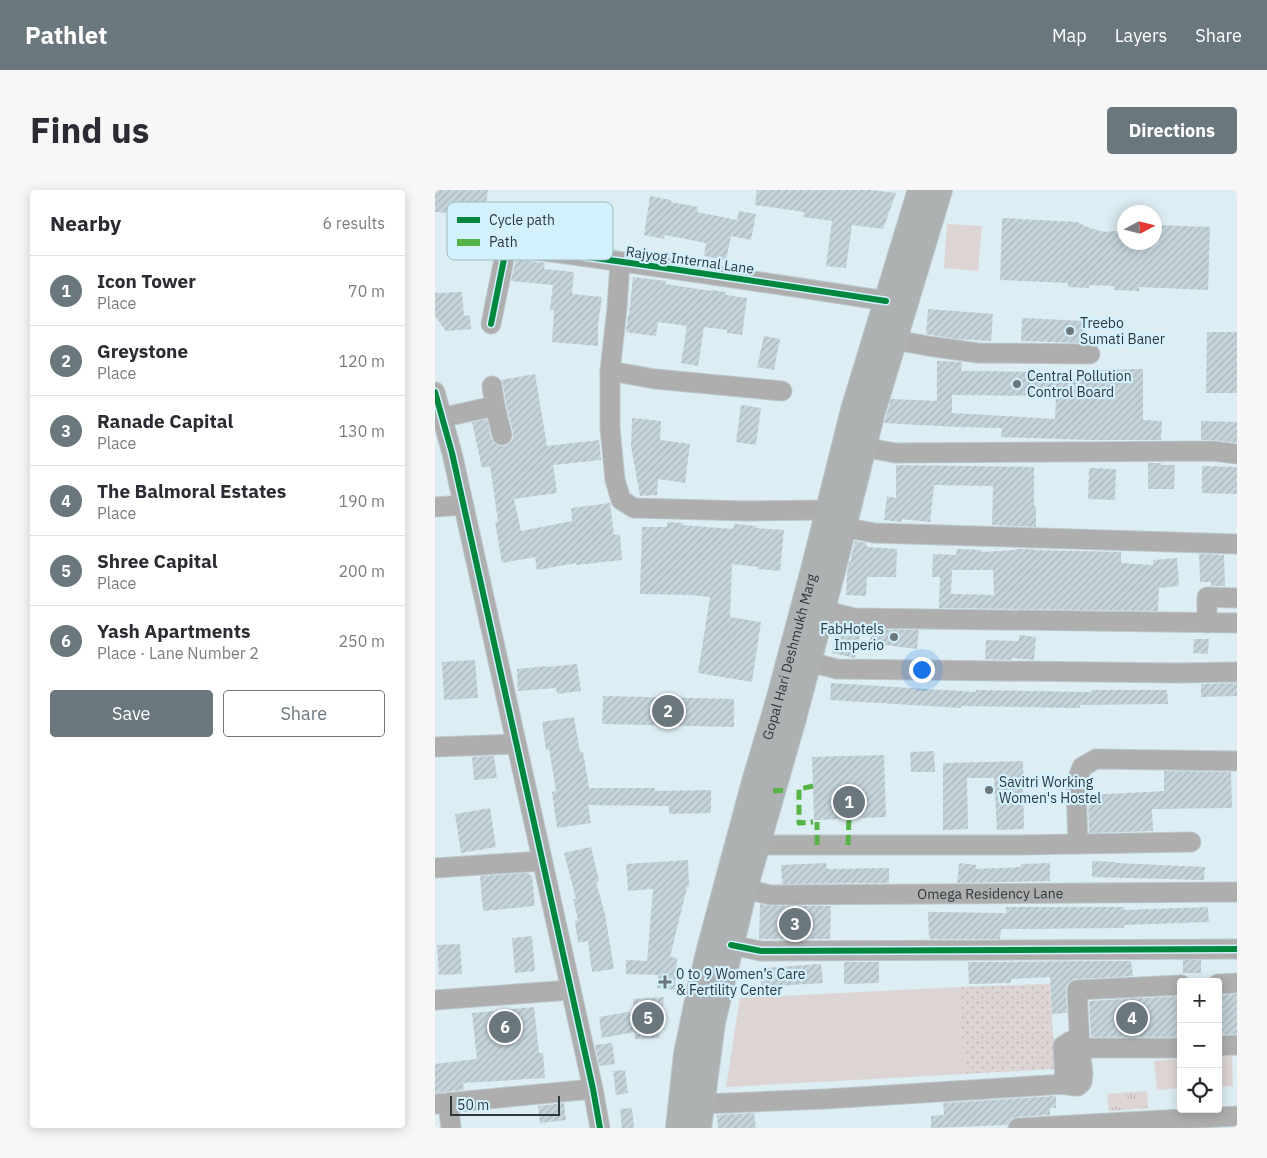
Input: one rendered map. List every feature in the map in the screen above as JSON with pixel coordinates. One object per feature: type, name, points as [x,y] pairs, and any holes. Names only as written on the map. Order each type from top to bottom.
[{"type":"main road","name":"Gopal Hari Deshmukh Marg","points":[[678,1128],[686,1054],[700,986],[754,782],[778,701],[853,410],[920,190]]},
{"type":"main road","name":"Gopal Hari Deshmukh Marg","points":[[699,1128],[713,1022],[745,889],[809,662],[871,415],[940,190]]},
{"type":"street","name":"Rajyog Internal Lane","points":[[491,324],[505,260]]},
{"type":"street","name":"Rajyog Internal Lane","points":[[606,260],[886,300]]},
{"type":"street","name":"Rajyog Internal Lane","points":[[620,262],[610,371],[610,428],[615,480],[621,500],[634,508],[746,512],[827,510]]},
{"type":"street","points":[[895,340],[978,353],[1090,354]]},
{"type":"street","points":[[610,371],[655,378],[782,391]]},
{"type":"street","points":[[493,386],[495,406],[502,435]]},
{"type":"street","points":[[435,392],[438,418],[452,453],[593,1089],[600,1128]]},
{"type":"street","points":[[438,418],[495,406]]},
{"type":"street","points":[[863,447],[895,453],[1213,451],[1237,454]]},
{"type":"street","points":[[435,507],[463,505]]},
{"type":"street","points":[[843,527],[874,533],[1237,544]]},
{"type":"street","points":[[1207,622],[1207,597],[1237,598]]},
{"type":"street","points":[[822,610],[854,618],[1237,623]]},
{"type":"street","points":[[809,662],[837,669],[1237,672]]},
{"type":"street","points":[[435,746],[516,744]]},
{"type":"street","points":[[1078,844],[1076,784],[1082,767],[1096,759],[1237,761]]},
{"type":"street","points":[[757,845],[1191,842]]},
{"type":"street","points":[[435,868],[542,860]]},
{"type":"street","name":"Omega Residency Lane","points":[[745,889],[771,895],[1237,892]]},
{"type":"street","points":[[731,945],[761,951],[1237,949]]},
{"type":"street","points":[[1222,984],[1237,983]]},
{"type":"street","points":[[702,1104],[825,1099],[1066,1084],[1078,1086],[1082,1082],[1083,1074],[1077,990],[1177,985]]},
{"type":"street","points":[[435,1000],[571,990]]},
{"type":"street","points":[[1222,1046],[1237,1045]]},
{"type":"street","points":[[1080,1048],[1177,1048]]},
{"type":"street","points":[[451,1128],[442,1104],[593,1089]]},
{"type":"street","points":[[1018,1128],[1237,1116]]},
{"type":"green space","points":[[947,224],[982,226],[978,271],[944,268]]},
{"type":"green space","points":[[1050,984],[1055,1069],[964,1074],[959,987]]},
{"type":"green space","points":[[959,987],[964,1074],[726,1087],[740,998]]},
{"type":"green space","points":[[1232,1056],[1233,1086],[1222,1087],[1222,1057]]},
{"type":"green space","points":[[1177,1059],[1177,1088],[1157,1090],[1154,1061]]},
{"type":"green space","points":[[1147,1091],[1148,1108],[1109,1111],[1107,1094]]},
{"type":"building","points":[[435,190],[488,190],[486,202],[447,202],[447,213],[435,212]]},
{"type":"building","points":[[757,190],[871,190],[896,193],[883,229],[852,225],[846,268],[826,266],[832,221],[803,217],[804,212],[755,205]]},
{"type":"building","points":[[650,196],[698,207],[697,212],[737,220],[739,211],[756,214],[751,240],[731,236],[726,260],[704,256],[706,243],[665,235],[664,239],[644,235]]},
{"type":"building","points":[[1002,218],[1077,222],[1104,232],[1117,231],[1117,250],[1162,250],[1162,225],[1210,227],[1208,290],[1139,287],[1139,291],[1114,290],[1114,286],[1089,285],[1089,288],[1068,287],[1068,283],[1000,280]]},
{"type":"building","points":[[516,260],[545,263],[544,269],[574,272],[572,294],[602,297],[598,325],[598,346],[552,342],[554,310],[550,310],[553,285],[511,281]]},
{"type":"building","points":[[633,277],[666,281],[665,284],[726,292],[726,295],[747,298],[742,335],[727,333],[727,330],[704,327],[698,366],[681,363],[687,326],[658,322],[656,336],[626,332]]},
{"type":"building","points":[[462,292],[464,316],[470,315],[471,329],[446,331],[435,316],[435,293]]},
{"type":"building","points":[[928,309],[993,314],[991,341],[956,339],[926,334]]},
{"type":"building","points":[[1022,318],[1085,321],[1084,343],[1021,341]]},
{"type":"building","points":[[1207,332],[1237,332],[1237,393],[1206,393]]},
{"type":"building","points":[[764,336],[780,339],[774,370],[757,367]]},
{"type":"building","points":[[937,361],[962,362],[961,371],[1056,372],[1056,379],[1097,379],[1097,370],[1143,369],[1143,420],[1162,421],[1161,440],[1001,437],[1002,428],[884,423],[891,399],[937,401]],"holes":[[[952,395],[1056,396],[1055,419],[952,413]]]},
{"type":"building","points":[[535,374],[547,446],[599,440],[601,460],[553,465],[557,493],[514,499],[521,531],[572,521],[571,508],[610,503],[614,535],[620,534],[622,560],[576,565],[576,563],[537,570],[535,557],[502,563],[495,522],[498,521],[490,466],[482,468],[472,422],[487,419],[491,438],[494,442],[499,446],[505,446],[509,443],[513,439],[513,432],[501,380]]},
{"type":"building","points":[[741,405],[761,408],[756,445],[736,442]]},
{"type":"building","points":[[632,418],[661,421],[660,440],[690,444],[685,483],[658,479],[657,495],[640,496],[631,446]]},
{"type":"building","points":[[1201,421],[1237,422],[1237,443],[1201,440]]},
{"type":"building","points":[[1148,463],[1175,465],[1174,489],[1148,489]]},
{"type":"building","points":[[896,465],[1034,467],[1036,527],[992,525],[993,486],[934,485],[930,522],[902,519],[901,522],[884,520],[887,496],[896,498]]},
{"type":"building","points":[[1202,466],[1237,467],[1237,494],[1202,493]]},
{"type":"building","points":[[1089,468],[1116,469],[1115,500],[1088,499]]},
{"type":"building","points":[[667,522],[733,529],[734,524],[784,530],[780,571],[732,564],[730,617],[761,622],[752,682],[698,673],[710,597],[640,594],[642,527],[667,527]]},
{"type":"building","points":[[855,541],[866,543],[867,547],[897,549],[896,577],[867,577],[866,596],[846,595],[849,562],[851,562]]},
{"type":"building","points":[[957,549],[981,550],[981,552],[1034,549],[1121,552],[1121,563],[1153,565],[1153,560],[1177,558],[1179,586],[1159,588],[1158,611],[939,608],[940,577],[932,577],[933,554],[956,555]],"holes":[[[952,570],[993,570],[994,595],[951,594]]]},
{"type":"building","points":[[1199,554],[1224,555],[1225,586],[1211,586],[1211,582],[1200,582]]},
{"type":"building","name":"FabHotels Imperio","points":[[871,629],[919,630],[917,649],[870,643]]},
{"type":"building","points":[[837,630],[860,636],[855,658],[832,653]]},
{"type":"building","points":[[1019,635],[1036,637],[1034,660],[1012,658],[1012,660],[985,659],[986,640],[1019,641]]},
{"type":"building","points":[[1194,639],[1209,639],[1208,654],[1193,653]]},
{"type":"building","points":[[475,660],[478,698],[444,700],[442,662]]},
{"type":"building","points":[[577,664],[581,691],[557,694],[556,688],[518,691],[517,669]]},
{"type":"building","points":[[831,683],[976,692],[976,690],[1091,692],[1091,690],[1167,690],[1168,704],[1080,705],[1080,708],[961,706],[961,708],[830,700]]},
{"type":"building","points":[[1237,683],[1237,696],[1201,697],[1201,684]]},
{"type":"building","points":[[603,696],[734,699],[734,727],[602,724]]},
{"type":"building","points":[[574,717],[580,752],[583,752],[589,788],[655,788],[655,791],[711,790],[711,813],[669,814],[669,806],[588,805],[591,823],[557,828],[552,792],[556,791],[549,749],[546,750],[542,722]]},
{"type":"building","points":[[934,751],[935,772],[911,772],[910,752]]},
{"type":"building","points":[[884,755],[886,817],[814,820],[812,757]]},
{"type":"building","points":[[494,756],[497,778],[474,780],[472,757]]},
{"type":"building","points":[[1023,761],[1024,829],[997,830],[994,778],[967,778],[968,829],[943,830],[943,763]]},
{"type":"building","points":[[1164,771],[1231,772],[1232,808],[1152,809],[1153,831],[1089,833],[1088,795],[1164,791]]},
{"type":"building","points":[[490,808],[496,847],[461,853],[455,814]]},
{"type":"building","points":[[591,847],[599,881],[596,882],[605,914],[614,969],[592,972],[588,941],[578,943],[575,921],[578,920],[573,899],[576,899],[564,853]]},
{"type":"building","points":[[688,860],[689,886],[687,887],[670,957],[677,958],[675,990],[657,988],[658,975],[626,974],[626,960],[647,961],[653,889],[628,891],[626,864]]},
{"type":"building","points":[[1092,861],[1205,867],[1204,880],[1092,877]]},
{"type":"building","points":[[826,863],[827,869],[889,868],[889,883],[782,884],[781,865]]},
{"type":"building","points":[[959,863],[976,865],[976,869],[1021,867],[1021,864],[1050,863],[1050,881],[957,883]]},
{"type":"building","points":[[527,873],[532,876],[535,906],[483,911],[480,876]]},
{"type":"building","points":[[760,904],[771,906],[831,906],[830,939],[759,939]]},
{"type":"building","points":[[1006,907],[1124,907],[1124,910],[1208,907],[1209,922],[1124,925],[1124,928],[1001,929],[1000,939],[929,939],[928,912],[1006,913]]},
{"type":"building","points":[[532,936],[535,971],[515,973],[512,938]]},
{"type":"building","points":[[460,944],[462,974],[439,975],[437,945]]},
{"type":"building","points":[[1183,960],[1201,960],[1201,973],[1183,973]]},
{"type":"building","points":[[1131,961],[1133,976],[1076,979],[1067,984],[1067,1013],[1052,1014],[1050,977],[1011,979],[1011,983],[969,984],[968,962]]},
{"type":"building","points":[[844,962],[879,962],[879,983],[844,984]]},
{"type":"building","points":[[821,964],[823,983],[760,987],[764,968]]},
{"type":"building","points":[[1237,994],[1237,1034],[1222,1035],[1222,995]]},
{"type":"building","points":[[1177,996],[1177,1037],[1091,1037],[1089,1001]]},
{"type":"building","points":[[664,997],[659,1038],[635,1039],[635,1032],[602,1038],[599,1017],[634,1011],[633,999]]},
{"type":"building","points":[[534,1007],[539,1053],[543,1053],[545,1078],[463,1083],[464,1090],[435,1093],[435,1064],[477,1059],[472,1013]]},
{"type":"building","points":[[612,1043],[615,1064],[599,1066],[595,1045]]},
{"type":"building","points":[[625,1070],[628,1093],[616,1095],[613,1071]]},
{"type":"building","points":[[1056,1096],[1056,1108],[1050,1108],[1050,1115],[1017,1117],[1011,1119],[1007,1125],[931,1128],[931,1116],[944,1115],[943,1103]]},
{"type":"building","points":[[564,1103],[566,1120],[540,1123],[538,1106]]},
{"type":"building","points":[[632,1108],[634,1128],[622,1128],[620,1109]]},
{"type":"building","points":[[754,1113],[756,1128],[718,1128],[717,1115]]},
{"type":"marked path","points":[[813,786],[799,789],[799,823],[813,822]]},
{"type":"marked path","points":[[773,791],[788,790]]},
{"type":"marked path","points":[[848,845],[849,818]]},
{"type":"marked path","points":[[817,822],[817,845]]},
{"type":"cycle path","points":[[491,324],[504,260]]},
{"type":"cycle path","points":[[609,260],[886,301]]},
{"type":"cycle path","points":[[435,392],[452,453],[593,1089],[600,1128]]},
{"type":"cycle path","points":[[731,945],[761,951],[1237,949]]},
{"type":"place","name":"Treebo Sumati Baner","points":[[1070,331]]},
{"type":"place","name":"Central Pollution Control Board","points":[[1017,384]]},
{"type":"place","name":"FabHotels Imperio","points":[[894,637]]},
{"type":"place","name":"Greystone","points":[[668,711]]},
{"type":"place","name":"Savitri Working Women's Hostel","points":[[989,790]]},
{"type":"place","name":"Icon Tower","points":[[849,802]]},
{"type":"place","name":"Ranade Capital","points":[[795,924]]},
{"type":"place","name":"0 to 9 Women’s Care & Fertility Center","points":[[665,982]]},
{"type":"place","name":"Shree Capital","points":[[648,1018]]},
{"type":"place","name":"The Balmoral Estates","points":[[1132,1018]]},
{"type":"place","name":"Yash Apartments","points":[[505,1027]]}]
